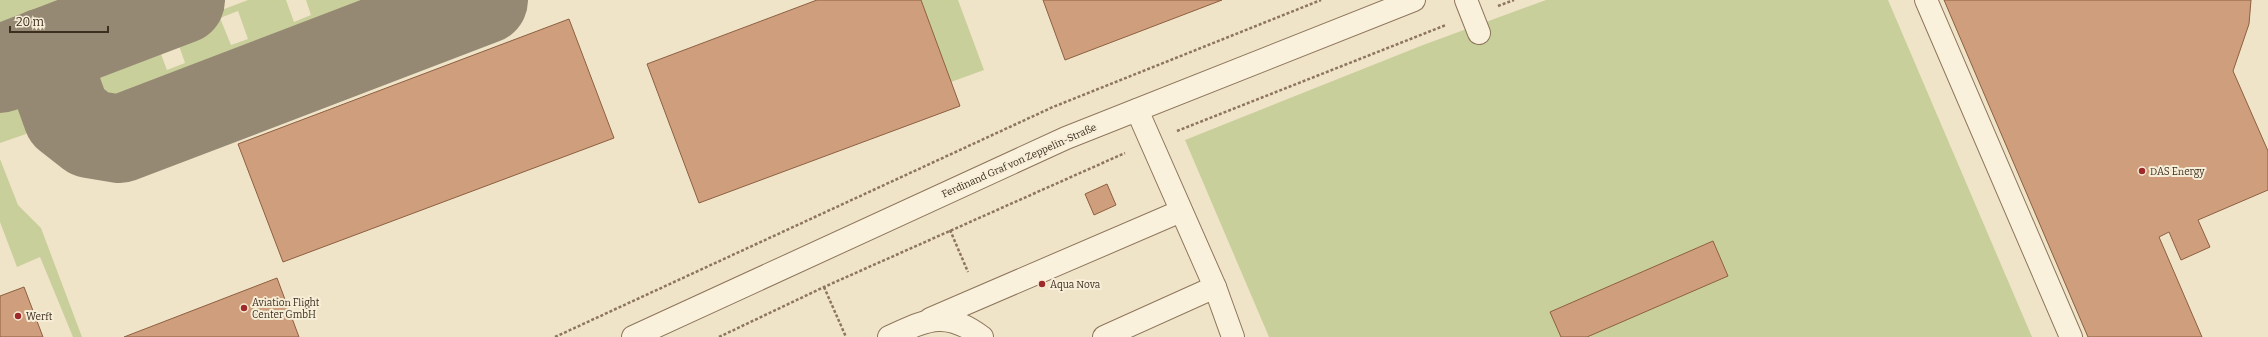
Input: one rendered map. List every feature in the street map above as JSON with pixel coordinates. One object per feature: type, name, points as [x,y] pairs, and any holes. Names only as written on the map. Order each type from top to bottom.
[{"type":"street","name":"Ferdinand Graf von Zeppelin-Straße","points":[[633,337],[1066,138],[1414,0]]},
{"type":"street","points":[[1926,0],[2071,337]]},
{"type":"street","points":[[1137,110],[1215,288],[1233,337]]},
{"type":"street","points":[[896,335],[1181,211]]},
{"type":"street","points":[[1104,337],[1215,288]]},
{"type":"street","points":[[930,319],[946,320],[967,326],[982,337]]},
{"type":"path","points":[[555,337],[1053,107],[1321,0]]},
{"type":"path","points":[[719,337],[824,287],[950,230],[1151,142],[1514,0]]},
{"type":"path","points":[[950,230],[980,298]]},
{"type":"path","points":[[824,287],[846,337]]},
{"type":"green space","points":[[0,0],[110,0],[0,42]]},
{"type":"green space","points":[[248,0],[286,0],[294,22],[311,15],[306,0],[384,0],[111,102],[95,96],[89,92],[86,87],[84,81],[85,75],[87,67],[92,59]],"holes":[[[238,11],[248,39],[231,45],[220,18]],[[175,34],[185,63],[167,70],[156,41]]]},
{"type":"green space","points":[[921,0],[958,0],[984,70],[951,82]]},
{"type":"green space","points":[[1546,0],[1888,0],[2032,337],[1269,337],[1185,140],[1423,45]]},
{"type":"green space","points":[[6,91],[28,95],[34,102],[38,116],[26,134],[0,143],[0,94]]},
{"type":"green space","points":[[0,159],[18,205],[41,228],[82,337],[73,337],[40,257],[17,267],[0,222]]},
{"type":"building","points":[[817,0],[921,0],[960,106],[699,203],[647,64]]},
{"type":"building","points":[[1043,0],[1222,0],[1065,60]]},
{"type":"building","name":"DAS Energy","points":[[1944,0],[2251,0],[2249,24],[2233,71],[2268,151],[2268,190],[2198,220],[2210,247],[2181,260],[2169,232],[2159,237],[2202,337],[2088,337]]},
{"type":"building","points":[[569,19],[614,138],[283,262],[238,144]]},
{"type":"building","points":[[1107,184],[1116,205],[1094,215],[1085,194]]},
{"type":"building","points":[[1713,241],[1728,276],[1587,337],[1561,337],[1550,312]]},
{"type":"building","name":"Aviation Flight Center GmbH","points":[[277,278],[299,337],[124,337]]},
{"type":"building","name":"Werft","points":[[24,287],[43,337],[0,337],[0,296]]},
{"type":"taxiway","points":[[0,69],[181,0]]},
{"type":"taxiway","points":[[44,52],[67,116],[90,134],[120,139],[484,0]]},
{"type":"place","name":"DAS Energy","points":[[2142,171]]},
{"type":"place","name":"Aqua Nova","points":[[1042,284]]},
{"type":"place","name":"Aviation Flight Center GmbH","points":[[244,308]]},
{"type":"place","name":"Werft","points":[[18,316]]}]
